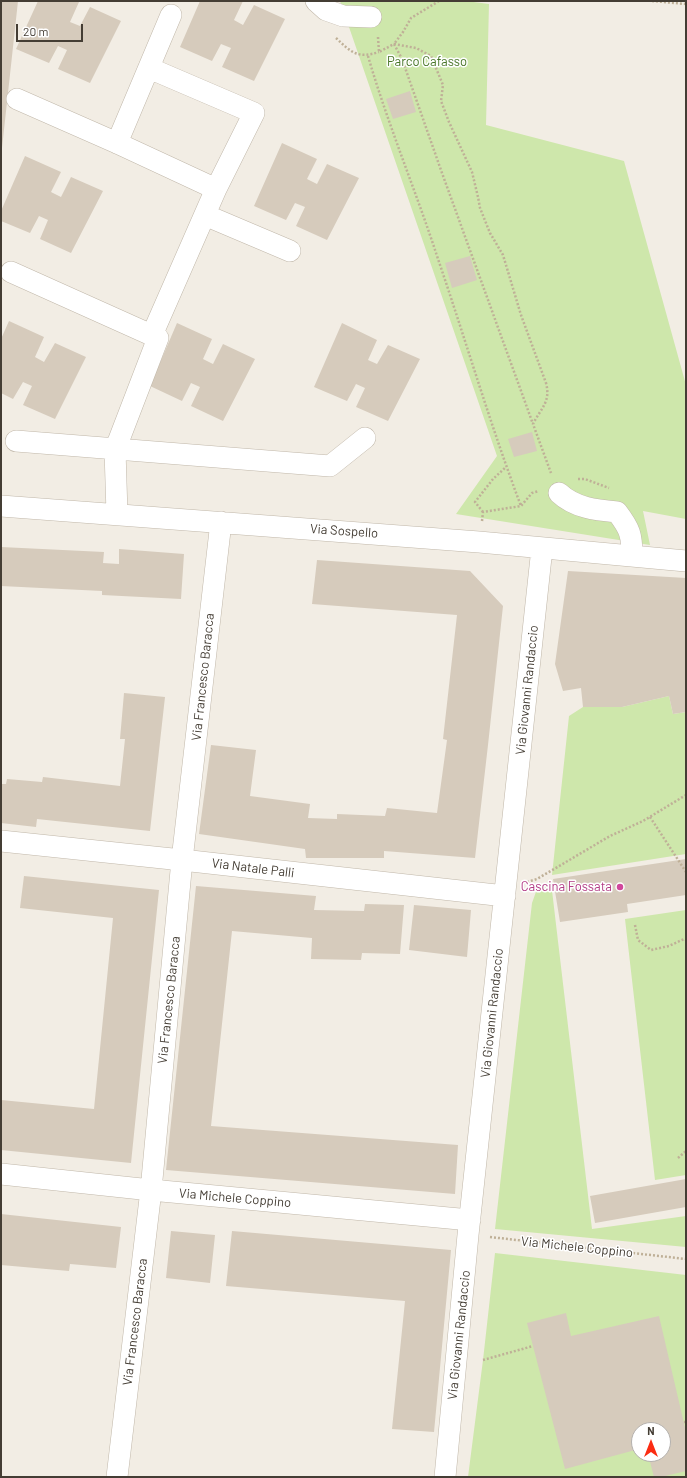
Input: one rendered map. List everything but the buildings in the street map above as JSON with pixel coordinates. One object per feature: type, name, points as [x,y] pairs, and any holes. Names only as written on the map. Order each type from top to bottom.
[{"type":"street","points":[[316,1],[326,10],[375,26]]},
{"type":"street","points":[[117,143],[171,15]]},
{"type":"street","points":[[149,68],[254,113],[216,190],[152,335]]},
{"type":"street","points":[[17,99],[117,143],[216,190]]},
{"type":"street","points":[[205,215],[290,251]]},
{"type":"street","points":[[12,272],[158,338],[115,450],[118,514]]},
{"type":"street","points":[[16,441],[330,466],[365,438]]},
{"type":"street","points":[[551,491],[590,510],[617,512],[628,526],[632,544],[632,556]]},
{"type":"street","name":"Via Sospello","points":[[1,506],[479,542],[686,561]]},
{"type":"street","name":"Via Francesco Baracca","points":[[117,1477],[151,1190],[182,860],[221,522]]},
{"type":"street","name":"Via Giovanni Randaccio","points":[[445,1477],[469,1227],[542,548]]},
{"type":"street","name":"Via Natale Palli","points":[[1,841],[506,893]]},
{"type":"street","name":"Via Michele Coppino","points":[[1,1174],[469,1227]]},
{"type":"path","points":[[375,26],[379,52],[394,44],[404,32],[411,18],[440,1]]},
{"type":"path","points":[[652,1],[686,4]]},
{"type":"path","points":[[394,44],[416,48],[431,56],[444,85],[441,101],[472,172],[480,208],[490,233],[503,255],[521,315],[546,383],[548,392],[546,404],[539,412],[533,424]]},
{"type":"path","points":[[394,44],[402,59],[442,174],[551,474]]},
{"type":"path","points":[[368,56],[377,86],[438,258],[506,467],[521,506]]},
{"type":"path","points":[[479,542],[483,512],[475,502],[493,479],[506,467]]},
{"type":"path","points":[[483,512],[521,506],[532,493],[551,491]]},
{"type":"path","points":[[506,893],[537,879],[610,836],[650,817],[686,795]]},
{"type":"path","points":[[650,817],[686,872]]},
{"type":"path","points":[[635,925],[638,940],[651,950],[669,946],[684,939],[686,940]]},
{"type":"path","points":[[678,1158],[686,1151]]},
{"type":"path","name":"Via Michele Coppino","points":[[469,1227],[686,1259]]},
{"type":"path","points":[[484,1360],[533,1346]]},
{"type":"green space","name":"Parco Cafasso","points":[[340,1],[466,1],[489,4],[486,125],[624,161],[686,385],[686,519],[643,511],[650,545],[456,514],[497,456]]},
{"type":"green space","points":[[669,696],[673,714],[686,712],[686,854],[552,875],[569,716],[583,707],[622,707]]},
{"type":"green space","points":[[551,882],[592,1229],[686,1216],[686,1247],[495,1229],[532,903],[537,889]]},
{"type":"green space","points":[[686,910],[686,1175],[655,1180],[625,919]]},
{"type":"green space","points":[[495,1253],[686,1275],[686,1477],[468,1477]]},
{"type":"place","name":"Cascina Fossata","points":[[620,887]]}]
